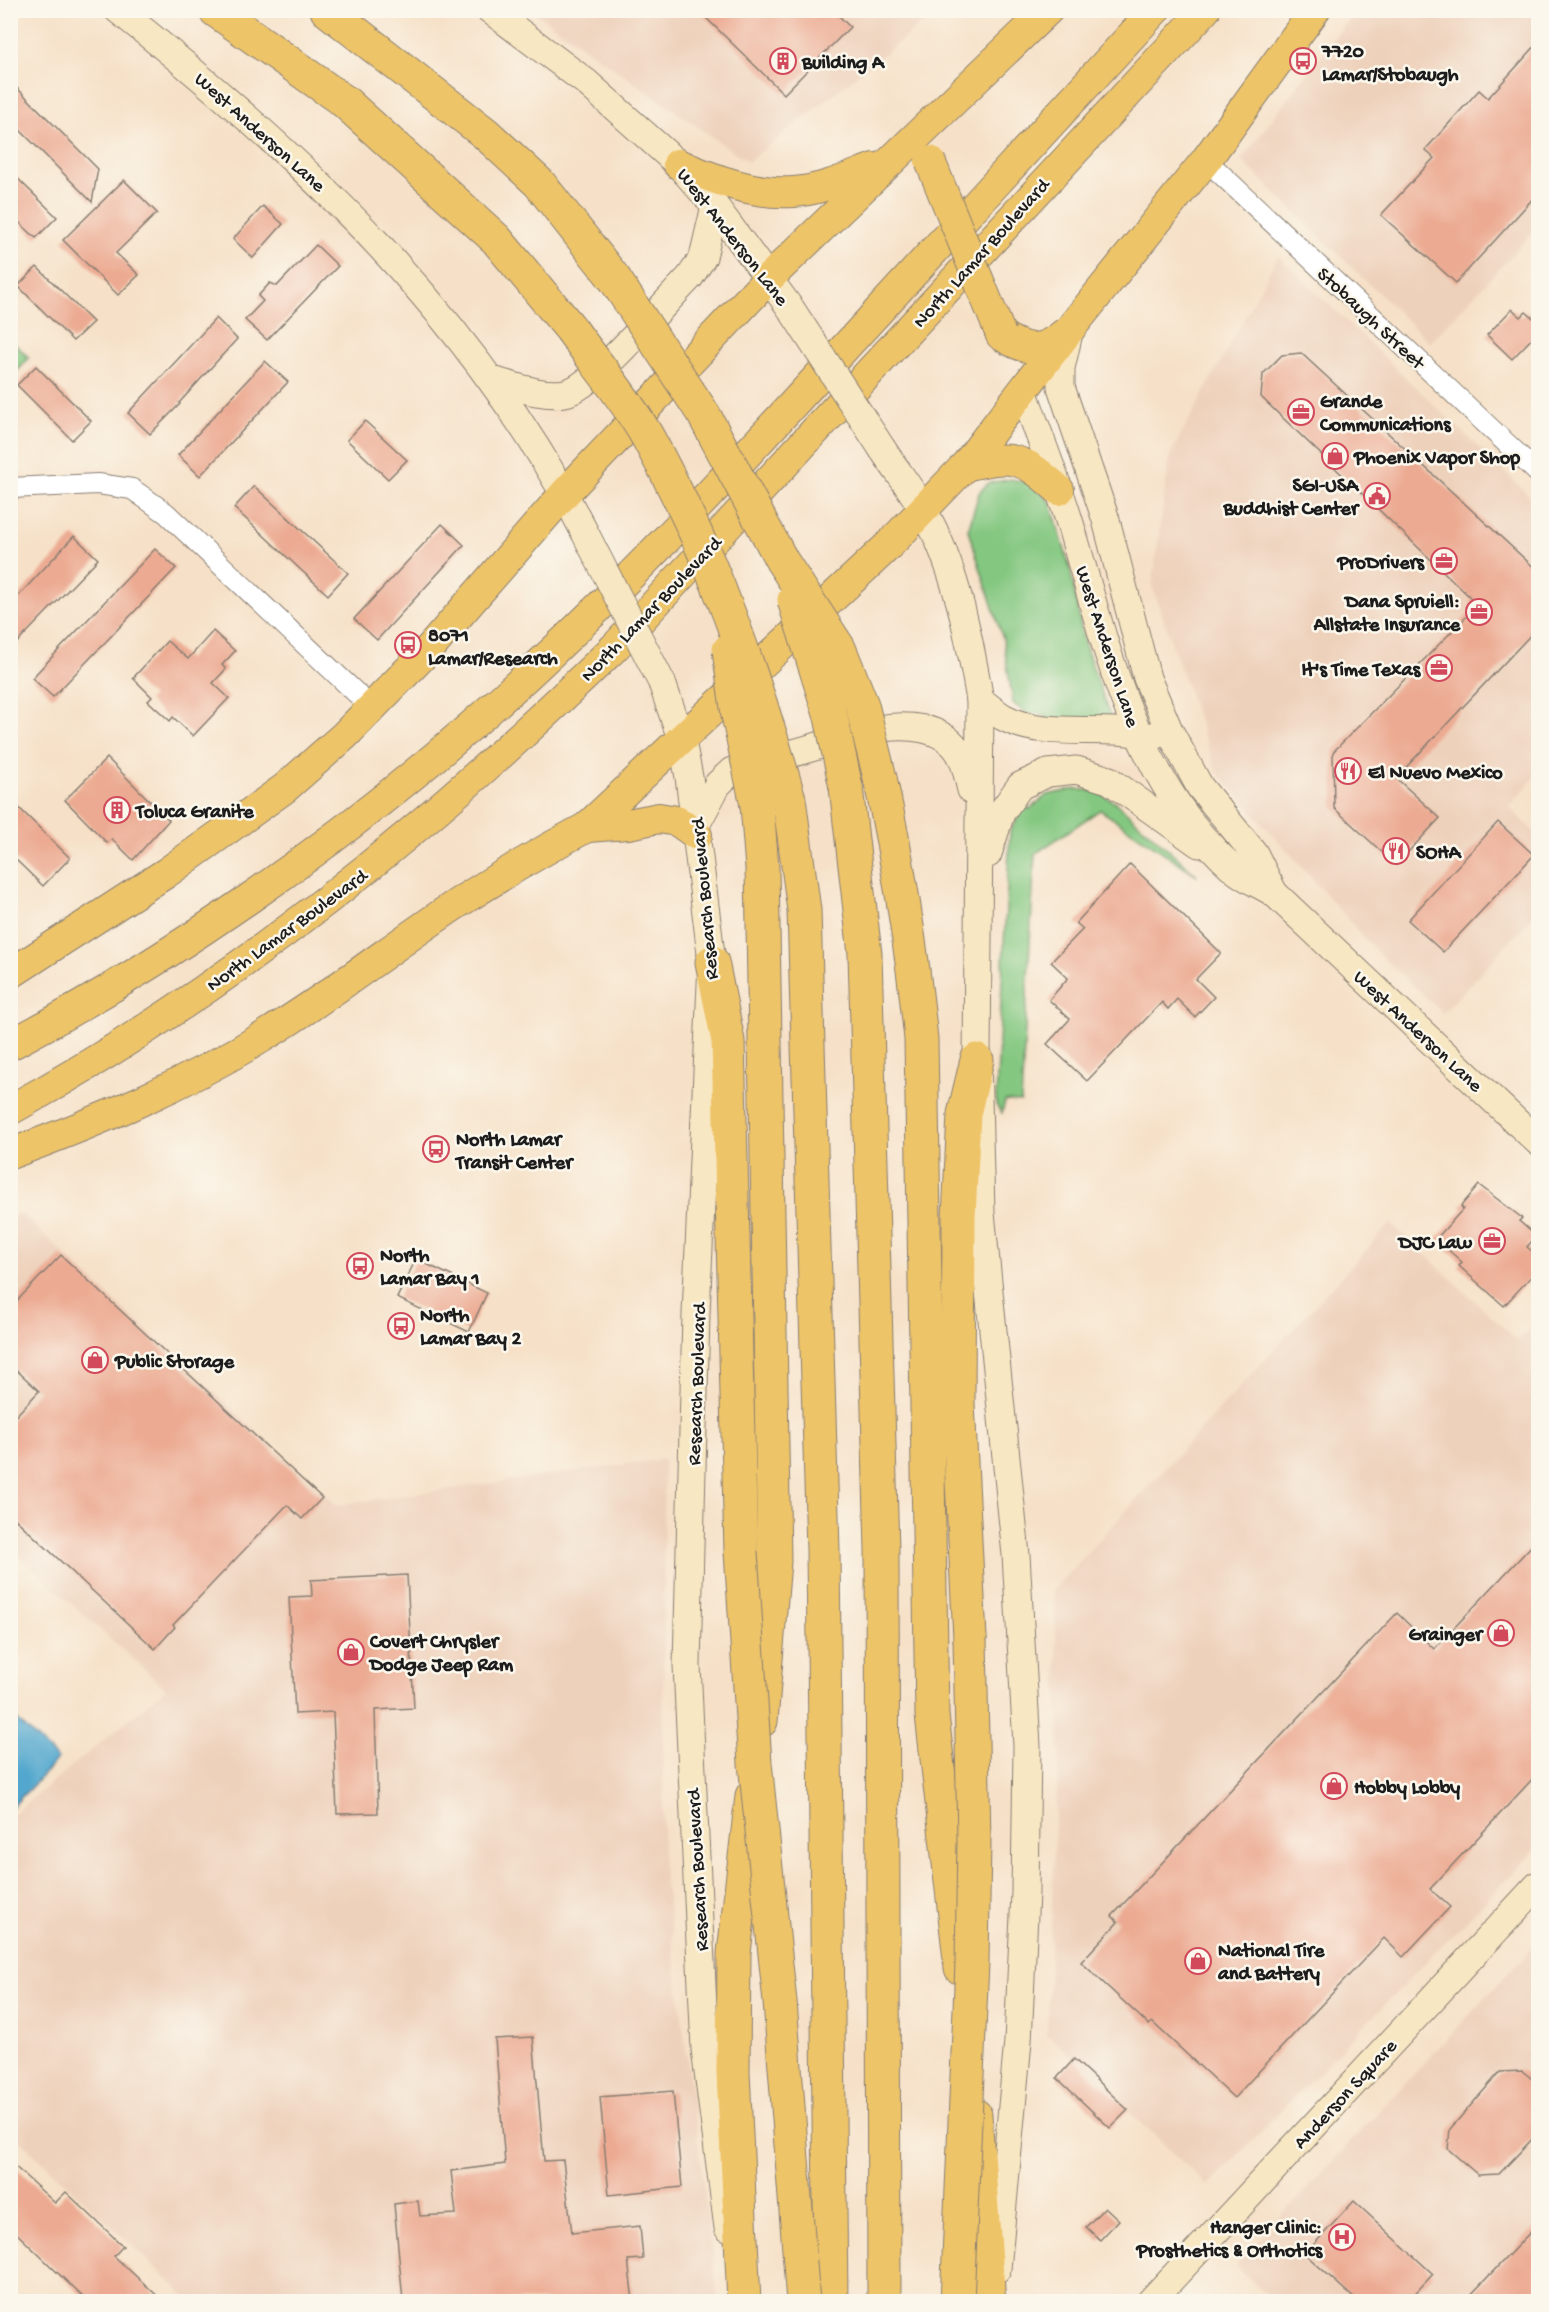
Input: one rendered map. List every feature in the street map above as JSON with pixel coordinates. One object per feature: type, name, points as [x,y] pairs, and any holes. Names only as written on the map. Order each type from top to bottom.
[{"type":"highway","points":[[216,10],[345,102],[496,239],[571,329],[646,435],[720,586],[762,700],[789,799],[804,910],[823,1550],[831,2301]]},
{"type":"highway","points":[[327,10],[486,134],[531,176],[614,278],[704,416],[782,561],[839,648],[862,705],[900,869],[921,1039],[932,1715],[980,2160],[989,2301]]},
{"type":"highway","points":[[782,561],[831,717],[846,787],[865,954],[882,1550],[884,2301]]},
{"type":"highway","points":[[720,586],[738,715],[757,806],[763,879],[774,1561],[767,1669],[734,1953],[733,2072],[743,2301]]},
{"type":"highway","points":[[712,962],[728,1041],[741,1552],[754,1763],[780,2002],[803,2301]]},
{"type":"highway","points":[[957,2301],[972,1963],[974,1841],[969,1638],[958,1403],[959,1217],[964,1113],[977,1060]]},
{"type":"main road","name":"West Anderson Lane","points":[[118,10],[208,81],[353,215],[410,276],[492,380],[565,493]]},
{"type":"main road","name":"West Anderson Lane","points":[[490,10],[586,82],[678,164],[715,206],[791,309],[924,511]]},
{"type":"main road","points":[[10,974],[166,873],[285,788],[373,709],[431,647],[565,493],[769,278],[1048,10]]},
{"type":"main road","name":"North Lamar Boulevard","points":[[10,1046],[145,966],[268,883],[375,804],[496,704],[592,615],[770,430],[1155,10]]},
{"type":"main road","name":"North Lamar Boulevard","points":[[10,1110],[174,1009],[299,922],[402,842],[542,718],[646,614],[1205,10]]},
{"type":"main road","points":[[10,1154],[99,1120],[218,1064],[374,964],[456,904],[532,856],[587,827],[682,741],[924,511],[966,466],[1070,329],[1206,160],[1315,10]]},
{"type":"main road","points":[[926,126],[930,161],[1023,390]]},
{"type":"main road","points":[[678,164],[709,177],[753,189],[794,192],[833,184],[891,161]]},
{"type":"main road","points":[[492,380],[543,393],[566,393],[588,381],[690,277],[703,256],[715,206]]},
{"type":"main road","points":[[1001,335],[1023,346],[1046,348],[1070,329]]},
{"type":"main road","points":[[1070,329],[1061,368],[1061,387],[1106,520],[1147,678],[1184,760]]},
{"type":"main road","name":"West Anderson Lane","points":[[1023,390],[1059,490],[1099,628],[1136,732],[1168,789],[1200,832],[1236,870],[1274,893],[1539,1142]]},
{"type":"main road","points":[[966,466],[998,458],[1017,460],[1035,468],[1059,490]]},
{"type":"main road","name":"Research Boulevard","points":[[565,493],[662,683],[682,741],[697,830],[712,962],[696,1314],[687,1665],[705,2049],[724,2206],[743,2301]]},
{"type":"main road","points":[[924,511],[938,540],[949,572],[971,648],[980,700],[977,1060],[981,1214],[1016,1555],[1027,1746],[1025,1893],[1018,2041],[994,2301]]},
{"type":"main road","points":[[980,700],[1004,717],[1039,727],[1136,732],[1159,739],[1184,760]]},
{"type":"main road","points":[[587,827],[628,824],[659,818],[677,821],[697,830],[718,784],[732,771],[876,729],[895,726],[919,727],[940,736],[954,746],[961,754],[980,820]]},
{"type":"main road","name":"West Anderson Lane","points":[[1184,760],[1206,795],[1254,853],[1274,893]]},
{"type":"main road","points":[[979,884],[1001,813],[1020,786],[1048,773],[1076,770],[1109,780],[1236,870]]},
{"type":"main road","name":"Anderson Square","points":[[1150,2301],[1539,1885]]},
{"type":"street","name":"Stobaugh Street","points":[[1206,160],[1539,473]]},
{"type":"street","points":[[10,488],[98,484],[132,489],[166,513],[373,709]]},
{"type":"shaded area","points":[[532,11],[938,11],[748,162]]},
{"type":"shaded area","points":[[1355,11],[1538,11],[1538,227],[1430,343],[1241,160]]},
{"type":"shaded area","points":[[1278,256],[1538,504],[1538,774],[1509,807],[1538,835],[1538,911],[1443,1013],[1378,953],[1216,771],[1152,586],[1170,455]]},
{"type":"shaded area","points":[[20,1213],[336,1505],[664,1459],[663,1866],[718,2301],[191,2301],[11,2133],[11,1816],[166,1689],[11,1549],[10,1216]]},
{"type":"shaded area","points":[[1391,1223],[1518,1341],[1538,1320],[1538,1847],[1208,2186],[1047,2034],[1056,1800],[1060,1754],[1055,1604],[1052,1591]]},
{"type":"shaded area","points":[[1538,1941],[1538,2301],[1274,2301],[1235,2266]]},
{"type":"green space","points":[[11,340],[29,358],[10,378]]},
{"type":"green space","points":[[1027,477],[1051,503],[1070,568],[1084,642],[1111,719],[1045,720],[1045,715],[1026,713],[1013,703],[1003,639],[968,530],[979,493],[988,483],[1011,479],[1024,482]]},
{"type":"green space","points":[[1075,789],[1095,791],[1114,801],[1198,876],[1100,810],[1035,854],[1021,1102],[1005,1101],[1002,1113],[996,1105],[996,1098],[1010,831],[1025,806],[1030,809],[1047,795]]},
{"type":"water","points":[[11,1714],[58,1759],[10,1808]]},
{"type":"building","name":"Building A","points":[[698,10],[833,10],[850,27],[784,94]]},
{"type":"building","points":[[1539,42],[1539,192],[1456,283],[1381,215],[1434,158],[1425,150],[1479,90],[1488,98]]},
{"type":"building","points":[[10,81],[98,169],[92,202],[10,120]]},
{"type":"building","points":[[10,171],[57,217],[36,238],[10,214]]},
{"type":"building","points":[[124,180],[157,213],[116,253],[139,275],[118,295],[63,240]]},
{"type":"building","points":[[263,206],[283,224],[253,258],[233,239]]},
{"type":"building","points":[[316,245],[338,266],[267,340],[245,320],[263,301],[258,296],[270,283],[277,286]]},
{"type":"building","points":[[37,267],[93,322],[73,341],[18,286]]},
{"type":"building","points":[[1512,309],[1521,317],[1526,312],[1539,323],[1539,331],[1512,359],[1487,335]]},
{"type":"building","points":[[216,318],[237,339],[180,404],[150,434],[128,413]]},
{"type":"building","points":[[1301,353],[1539,572],[1539,626],[1396,778],[1440,818],[1396,865],[1334,808],[1333,752],[1469,614],[1471,598],[1261,397],[1263,374],[1282,355]]},
{"type":"building","points":[[265,361],[288,382],[200,476],[178,455]]},
{"type":"building","points":[[36,366],[91,421],[72,440],[17,385]]},
{"type":"building","points":[[365,421],[407,460],[388,479],[347,440]]},
{"type":"building","points":[[254,486],[348,573],[328,595],[234,508]]},
{"type":"building","points":[[442,524],[464,545],[377,640],[354,619]]},
{"type":"building","points":[[74,536],[98,559],[10,650],[10,605]]},
{"type":"building","points":[[155,549],[176,568],[53,697],[32,678]]},
{"type":"building","points":[[213,631],[235,651],[222,665],[226,669],[213,683],[229,698],[193,736],[173,717],[170,721],[148,701],[152,697],[133,678],[167,641],[188,659]]},
{"type":"building","name":"Toluca Granite","points":[[107,758],[169,820],[133,860],[112,839],[107,843],[65,800]]},
{"type":"building","points":[[10,799],[70,858],[43,886],[10,854]]},
{"type":"building","points":[[1498,822],[1534,855],[1443,952],[1408,920]]},
{"type":"building","points":[[1130,864],[1221,953],[1196,979],[1214,997],[1195,1017],[1177,999],[1168,1009],[1162,1002],[1087,1081],[1047,1044],[1070,1019],[1049,1000],[1068,978],[1051,962],[1083,929],[1076,923]]},
{"type":"building","points":[[1479,1185],[1522,1218],[1519,1221],[1536,1236],[1527,1247],[1539,1257],[1539,1268],[1504,1306],[1459,1266],[1462,1262],[1436,1239],[1463,1209],[1461,1206]]},
{"type":"building","name":"Public Storage","points":[[61,1255],[322,1498],[302,1519],[287,1505],[173,1625],[175,1627],[155,1649],[10,1514],[10,1422],[39,1391],[10,1364],[10,1308]]},
{"type":"building","points":[[416,1259],[487,1293],[469,1332],[397,1298]]},
{"type":"building","points":[[1539,1538],[1539,1772],[1430,1889],[1450,1907],[1403,1957],[1384,1938],[1234,2098],[1152,2022],[1149,2025],[1081,1962],[1118,1922],[1112,1916],[1397,1613],[1434,1649]]},
{"type":"building","name":"Covert Chrysler Dodge Jeep Ram","points":[[407,1575],[414,1708],[375,1710],[378,1813],[337,1814],[333,1712],[295,1714],[289,1597],[312,1596],[311,1580]]},
{"type":"building","points":[[533,2037],[544,2161],[563,2160],[572,2233],[640,2226],[643,2259],[628,2260],[633,2301],[403,2301],[394,2204],[418,2201],[420,2216],[456,2214],[451,2171],[505,2164],[495,2039]]},
{"type":"building","points":[[1074,2059],[1128,2110],[1110,2128],[1057,2078]]},
{"type":"building","points":[[1522,2071],[1539,2084],[1539,2132],[1499,2174],[1478,2175],[1448,2149],[1450,2129],[1500,2072]]},
{"type":"building","points":[[673,2091],[682,2187],[609,2195],[600,2097]]},
{"type":"building","points":[[10,2162],[55,2203],[66,2192],[123,2246],[114,2256],[163,2301],[87,2301],[10,2227]]},
{"type":"building","points":[[1354,2201],[1433,2274],[1408,2301],[1357,2301],[1305,2254]]},
{"type":"building","points":[[1105,2207],[1119,2220],[1100,2240],[1086,2227]]},
{"type":"building","points":[[1539,2223],[1539,2301],[1465,2301]]},
{"type":"place","name":"Building A","points":[[783,61]]},
{"type":"place","name":"7720 Lamar/Stobaugh","points":[[1303,61]]},
{"type":"place","name":"Grande Communications","points":[[1301,412]]},
{"type":"place","name":"Phoenix Vapor Shop","points":[[1335,456]]},
{"type":"place","name":"SGI-USA Buddhist Center","points":[[1377,496]]},
{"type":"place","name":"ProDrivers","points":[[1444,561]]},
{"type":"place","name":"Dana Spruiell: Allstate Insurance","points":[[1479,612]]},
{"type":"place","name":"8071 Lamar/Research","points":[[408,645]]},
{"type":"place","name":"It's Time Texas","points":[[1439,668]]},
{"type":"place","name":"El Nuevo Mexico","points":[[1348,771]]},
{"type":"place","name":"Toluca Granite","points":[[117,810]]},
{"type":"place","name":"SOHA","points":[[1396,851]]},
{"type":"place","name":"North Lamar Transit Center","points":[[436,1149]]},
{"type":"place","name":"DJC Law","points":[[1492,1241]]},
{"type":"place","name":"North Lamar Bay 1","points":[[360,1266]]},
{"type":"place","name":"North Lamar Bay 2","points":[[401,1326]]},
{"type":"place","name":"Public Storage","points":[[95,1360]]},
{"type":"place","name":"Grainger","points":[[1501,1633]]},
{"type":"place","name":"Covert Chrysler Dodge Jeep Ram","points":[[351,1652]]},
{"type":"place","name":"Hobby Lobby","points":[[1334,1786]]},
{"type":"place","name":"National Tire and Battery","points":[[1198,1961]]},
{"type":"place","name":"Hanger Clinic: Prosthetics & Orthotics","points":[[1342,2237]]}]
